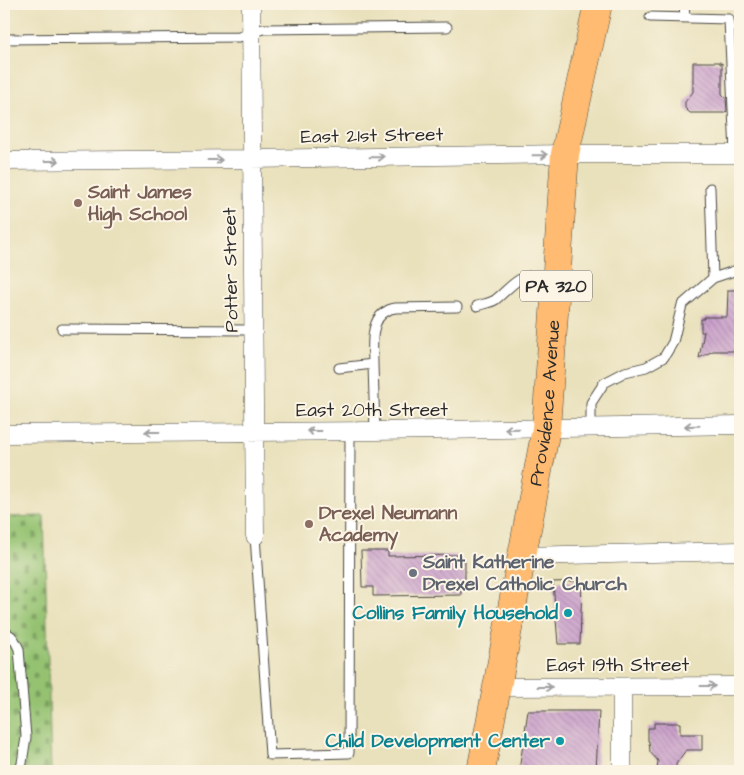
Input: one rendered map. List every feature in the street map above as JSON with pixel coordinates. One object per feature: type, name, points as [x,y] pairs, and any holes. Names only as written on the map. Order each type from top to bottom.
[{"type":"main road","name":"Providence Avenue","points":[[481,771],[546,429],[565,154],[598,4]]},
{"type":"street","name":"Potter Street","points":[[251,4],[255,536]]},
{"type":"street","name":"East 21st Street","points":[[4,161],[565,154],[738,154]]},
{"type":"street","name":"East 20th Street","points":[[4,434],[546,429],[740,425]]},
{"type":"street","points":[[522,556],[740,551]]},
{"type":"street","points":[[622,686],[622,771]]},
{"type":"street","name":"East 19th Street","points":[[496,687],[740,686]]},
{"type":"lane","points":[[684,4],[685,18]]},
{"type":"lane","points":[[650,17],[729,19],[738,154]]},
{"type":"lane","points":[[4,39],[239,37],[263,29],[446,27]]},
{"type":"lane","points":[[710,188],[713,278]]},
{"type":"lane","points":[[591,428],[591,402],[604,383],[625,372],[646,367],[664,357],[673,342],[682,304],[713,278],[737,270],[740,266]]},
{"type":"lane","points":[[477,306],[497,298],[522,278],[538,275],[556,278]]},
{"type":"lane","points":[[375,431],[374,334],[379,316],[395,308],[457,307]]},
{"type":"lane","points":[[62,329],[253,330]]},
{"type":"lane","points":[[339,368],[373,364]]},
{"type":"lane","points":[[255,536],[270,755],[349,753],[350,431]]},
{"type":"lane","points":[[4,632],[15,639],[18,649],[26,737],[20,771]]},
{"type":"green space","points":[[44,516],[51,771],[4,771],[4,517]]},
{"type":"building","points":[[693,62],[722,63],[722,94],[726,98],[727,111],[725,113],[690,113],[685,108],[685,102],[693,92]]},
{"type":"building","points":[[728,290],[740,290],[740,351],[713,351],[699,358],[704,332],[701,332],[701,319],[704,319],[704,317],[727,317]]},
{"type":"building","name":"Saint Katherine Drexel Catholic Church","points":[[361,551],[388,551],[388,556],[459,555],[459,561],[465,561],[465,584],[461,584],[461,595],[373,596],[373,587],[362,587]]},
{"type":"building","name":"Collins Family Household","points":[[582,581],[580,644],[558,644],[553,582]]},
{"type":"building","name":"Child Development Center","points":[[528,711],[599,711],[596,771],[519,771]]},
{"type":"building","points":[[654,723],[680,723],[680,734],[702,734],[702,750],[686,750],[676,764],[676,771],[657,770],[658,761],[650,752],[648,741],[648,728],[654,728]]},
{"type":"place","name":"Saint James High School","points":[[78,203]]},
{"type":"place","name":"Drexel Neumann Academy","points":[[309,524]]},
{"type":"place","name":"Saint Katherine Drexel Catholic Church","points":[[413,573]]},
{"type":"place","name":"Collins Family Household","points":[[568,613]]},
{"type":"place","name":"Child Development Center","points":[[560,741]]}]
